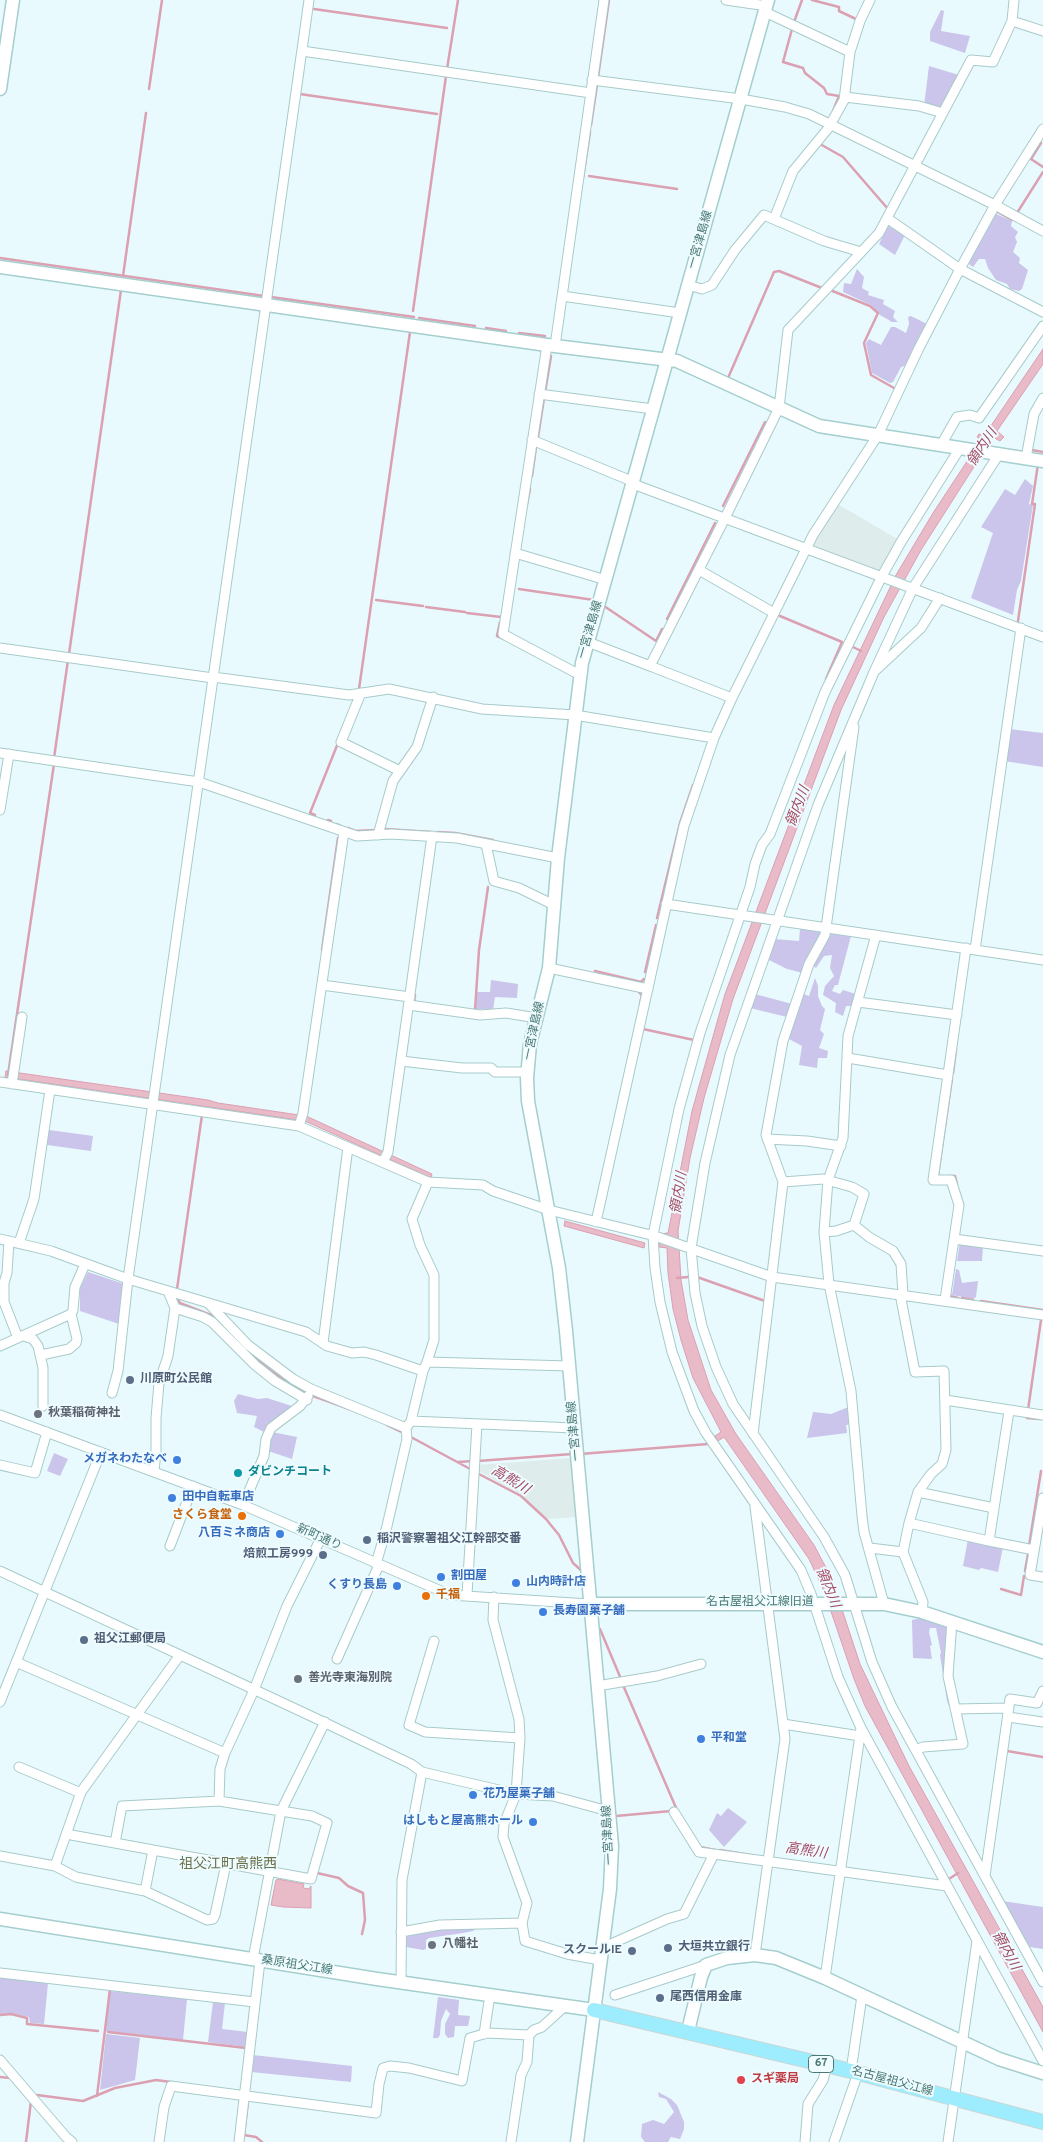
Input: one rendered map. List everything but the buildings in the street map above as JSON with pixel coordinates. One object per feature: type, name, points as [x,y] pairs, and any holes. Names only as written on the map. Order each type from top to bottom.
[{"type":"main road","points":[[0,89],[13,0]]},
{"type":"main road","name":"一宮津島線","points":[[577,2142],[612,1862],[559,1268],[528,1101],[527,1072],[530,1044],[549,968],[558,858],[580,675],[634,483],[666,360],[767,6]]},
{"type":"main road","points":[[0,267],[550,345],[677,361],[819,426],[1043,460]]},
{"type":"main road","name":"名古屋祖父江線旧道","points":[[589,1604],[884,1604],[952,1621],[1043,1652]]},
{"type":"main road","name":"桑原祖父江線","points":[[0,1919],[401,1983],[594,2010]]},
{"type":"main road","points":[[688,2031],[701,1977],[706,1965],[726,1958],[755,1955],[776,1958],[825,1978],[999,2059],[1043,2073]]},
{"type":"main road","name":"名古屋祖父江線","points":[[594,2010],[828,2065],[1043,2122]]},
{"type":"street","points":[[112,1393],[118,1371],[128,1279],[309,0]]},
{"type":"street","points":[[580,675],[503,634],[539,394],[562,296],[604,0]]},
{"type":"street","points":[[726,0],[767,6],[850,52]]},
{"type":"street","points":[[774,219],[793,171],[831,125],[845,97],[850,52],[870,0]]},
{"type":"street","points":[[650,666],[779,408],[788,330],[879,233],[971,60],[993,62],[1012,21],[1014,0]]},
{"type":"street","points":[[1012,21],[1043,31]]},
{"type":"street","points":[[302,51],[591,93]]},
{"type":"street","points":[[592,80],[741,99],[785,107],[809,114],[995,205],[1043,231]]},
{"type":"street","points":[[845,97],[919,106],[943,113]]},
{"type":"street","points":[[596,1222],[684,826],[714,738],[813,535],[878,435],[919,348],[960,268],[995,205],[1043,129]]},
{"type":"street","points":[[688,284],[702,289],[712,285],[735,250],[764,215],[824,241],[861,252]]},
{"type":"street","points":[[887,218],[960,268],[1043,312]]},
{"type":"street","points":[[562,296],[680,313]]},
{"type":"street","points":[[941,445],[957,417],[970,415],[979,418],[1043,326]]},
{"type":"street","points":[[539,394],[653,409]]},
{"type":"street","points":[[1026,458],[1034,414],[1043,398]]},
{"type":"street","points":[[532,440],[634,483],[1043,637]]},
{"type":"street","points":[[961,449],[900,542],[886,577],[825,692],[770,834],[762,845],[742,915],[700,1034],[678,1109],[654,1236],[655,1268],[660,1302],[672,1352],[682,1382],[706,1433],[801,1570],[814,1603],[838,1677],[861,1732],[1043,2062]]},
{"type":"street","points":[[997,454],[910,587],[818,805],[730,1055],[705,1163],[690,1247],[695,1293],[702,1326],[716,1367],[733,1404],[824,1537],[845,1575],[852,1603],[872,1662],[892,1707],[1043,1982]]},
{"type":"street","points":[[515,553],[606,580]]},
{"type":"street","points":[[699,570],[774,613]]},
{"type":"street","points":[[874,672],[921,628],[940,598]]},
{"type":"street","points":[[945,1300],[959,1205],[952,1180],[933,1180],[957,1015],[971,949],[1021,628]]},
{"type":"street","points":[[588,642],[732,698]]},
{"type":"street","points":[[0,648],[349,695],[389,689],[482,709],[575,715],[714,738]]},
{"type":"street","points":[[360,693],[341,742],[400,771]]},
{"type":"street","points":[[378,835],[393,781],[421,738],[433,697]]},
{"type":"street","points":[[753,1434],[783,1182],[766,1135],[783,1041],[810,964],[825,935],[855,714]]},
{"type":"street","points":[[0,810],[4,753],[198,782],[357,836],[457,838],[558,858]]},
{"type":"street","points":[[301,1121],[344,832]]},
{"type":"street","points":[[385,1158],[401,1061],[432,836]]},
{"type":"street","points":[[486,844],[494,881],[519,888],[554,905]]},
{"type":"street","points":[[666,904],[1043,960]]},
{"type":"street","points":[[876,935],[848,1036],[844,1138],[828,1180],[824,1232],[829,1284],[851,1391],[862,1516],[884,1604]]},
{"type":"street","points":[[549,968],[648,989]]},
{"type":"street","points":[[322,985],[480,1015],[506,1014],[537,1018]]},
{"type":"street","points":[[858,1002],[957,1015]]},
{"type":"street","points":[[13,1079],[22,1017]]},
{"type":"street","points":[[848,1058],[948,1075]]},
{"type":"street","points":[[401,1061],[462,1068],[491,1068],[495,1072],[527,1072]]},
{"type":"street","points":[[0,1082],[13,1079],[50,1090],[154,1099],[301,1121],[348,1147],[385,1158],[428,1182],[483,1185],[492,1191],[549,1210],[654,1236],[772,1277],[1043,1315]]},
{"type":"street","points":[[19,1243],[34,1199],[50,1090]]},
{"type":"street","points":[[767,1139],[807,1140],[841,1146]]},
{"type":"street","points":[[323,1343],[348,1147]]},
{"type":"street","points":[[783,1182],[806,1179],[828,1180],[864,1194],[854,1225]]},
{"type":"street","points":[[337,1659],[377,1564],[423,1371],[434,1340],[434,1275],[420,1246],[412,1219],[428,1182]]},
{"type":"street","points":[[824,1232],[836,1231],[854,1225]]},
{"type":"street","points":[[854,1225],[869,1237],[887,1246],[901,1264],[901,1294],[915,1372],[944,1371],[946,1450],[942,1464],[930,1474],[918,1492],[903,1552],[922,1602],[922,1612]]},
{"type":"street","points":[[954,1239],[1043,1251]]},
{"type":"street","points":[[21,1337],[4,1302],[2,1283],[7,1273],[5,1240],[52,1251],[128,1279],[306,1332],[323,1343],[352,1353],[364,1352],[376,1355],[423,1371]]},
{"type":"street","points":[[40,1355],[69,1349],[76,1343],[77,1339],[71,1314],[75,1287],[85,1264]]},
{"type":"street","points":[[154,1471],[159,1383],[168,1356],[175,1308],[168,1291]]},
{"type":"street","points":[[209,1303],[256,1351],[310,1393]]},
{"type":"street","points":[[175,1308],[203,1316],[212,1322],[276,1381],[408,1430],[477,1424],[574,1428]]},
{"type":"street","points":[[0,1346],[71,1314]]},
{"type":"street","points":[[21,1337],[33,1339],[38,1346],[43,1368],[43,1406]]},
{"type":"street","points":[[427,1362],[569,1366]]},
{"type":"street","points":[[243,1505],[264,1456],[266,1439],[271,1428],[310,1393]]},
{"type":"street","points":[[946,1400],[1043,1415]]},
{"type":"street","points":[[989,1541],[1009,1411]]},
{"type":"street","name":"新町通り","points":[[0,1414],[243,1505],[450,1595],[589,1604]]},
{"type":"street","points":[[467,1595],[477,1424]]},
{"type":"street","points":[[0,1465],[34,1473],[47,1432]]},
{"type":"street","points":[[0,1702],[101,1452]]},
{"type":"street","points":[[170,1546],[193,1486]]},
{"type":"street","points":[[918,1492],[994,1508]]},
{"type":"street","points":[[1043,1498],[1030,1575],[1043,1577]]},
{"type":"street","points":[[755,1506],[785,1739],[755,1955]]},
{"type":"street","points":[[909,1523],[1034,1550]]},
{"type":"street","points":[[218,1801],[220,1769],[225,1754],[254,1690],[287,1606],[321,1538]]},
{"type":"street","points":[[870,1548],[903,1552]]},
{"type":"street","points":[[0,1571],[325,1722],[411,1764],[422,1772],[516,1794],[552,1796],[608,1811]]},
{"type":"street","points":[[494,1597],[493,1620],[519,1719],[520,1738],[516,1794],[504,1824],[502,1837],[527,1903],[522,1923],[525,1941],[567,1954],[601,1954],[667,1919],[684,1914],[714,1854]]},
{"type":"street","points":[[916,1750],[963,1744],[948,1676],[952,1621]]},
{"type":"street","points":[[434,1641],[409,1725],[425,1732],[520,1738]]},
{"type":"street","points":[[55,1866],[81,1793],[180,1655]]},
{"type":"street","points":[[16,1662],[225,1754]]},
{"type":"street","points":[[597,1686],[658,1676],[701,1664]]},
{"type":"street","points":[[984,1876],[1010,1699],[1037,1703],[1043,1691]]},
{"type":"street","points":[[955,1709],[1008,1713],[1043,1722]]},
{"type":"street","points":[[239,2142],[255,2002],[256,1960],[281,1811],[325,1722]]},
{"type":"street","points":[[783,1724],[861,1732]]},
{"type":"street","points":[[825,1978],[861,1732]]},
{"type":"street","points":[[19,1767],[81,1793]]},
{"type":"street","points":[[401,1983],[402,1880],[422,1772]]},
{"type":"street","points":[[66,1834],[226,1864],[311,1879],[327,1824],[312,1816],[218,1801],[122,1806],[115,1843]]},
{"type":"street","points":[[674,1812],[699,1852],[947,1886]]},
{"type":"street","points":[[145,1891],[153,1850]]},
{"type":"street","points":[[0,1856],[55,1866],[76,1877],[145,1891],[207,1920],[212,1919],[215,1915],[226,1864]]},
{"type":"street","points":[[401,1932],[440,1925],[522,1923]]},
{"type":"street","points":[[948,2142],[977,1941]]},
{"type":"street","points":[[615,1995],[706,1965]]},
{"type":"street","points":[[0,1973],[255,2002]]},
{"type":"street","points":[[484,2034],[490,1996]]},
{"type":"street","points":[[834,2142],[855,2072],[862,1996]]},
{"type":"street","points":[[511,2142],[520,2075],[527,2062],[529,2035],[534,2030],[542,2027],[565,2006]]},
{"type":"street","points":[[159,2142],[164,2107],[171,2086],[376,2113],[378,2084],[383,2068],[390,2066],[409,2068],[462,2081],[470,2038],[484,2034],[509,2033],[529,2035]]},
{"type":"street","points":[[0,2060],[72,2142]]},
{"type":"street","points":[[805,2142],[808,2104],[823,2080],[828,2065]]},
{"type":"shaded area","points":[[941,10],[944,11],[941,31],[970,36],[965,53],[930,41],[930,32]]},
{"type":"shaded area","points":[[929,66],[959,75],[942,109],[924,106]]},
{"type":"shaded area","points":[[996,214],[1012,221],[1011,226],[1018,232],[1015,237],[1017,242],[1013,252],[1020,258],[1019,263],[1028,270],[1022,289],[1019,291],[1010,289],[1007,284],[996,280],[988,268],[985,259],[979,259],[973,267],[969,263]]},
{"type":"shaded area","points":[[888,226],[905,235],[895,255],[879,244]]},
{"type":"shaded area","points":[[857,269],[864,277],[862,288],[869,292],[868,295],[884,300],[883,304],[895,311],[893,317],[898,322],[892,322],[880,315],[871,305],[843,292],[844,283],[851,284]]},
{"type":"shaded area","points":[[911,316],[927,324],[905,366],[901,367],[893,382],[890,383],[872,373],[866,343],[869,339],[881,345],[891,327],[906,333],[909,324],[908,317]]},
{"type":"shaded area","points":[[1025,479],[1033,486],[1029,504],[1033,505],[1021,581],[1017,590],[1013,615],[971,598],[993,533],[981,527],[1005,489],[1015,495]]},
{"type":"shaded area","points":[[836,503],[899,540],[883,571],[812,547],[811,544]]},
{"type":"shaded area","points":[[1009,729],[1043,733],[1043,767],[1004,761]]},
{"type":"shaded area","points":[[800,929],[820,931],[822,934],[803,973],[787,969],[767,959],[774,939],[799,941]]},
{"type":"shaded area","points":[[833,933],[851,936],[838,985],[835,985],[832,991],[840,994],[843,990],[856,994],[852,1006],[846,1006],[843,1016],[835,1012],[836,1003],[823,995],[825,986],[834,976],[830,968],[832,955],[824,956],[816,968],[812,965],[829,936]]},
{"type":"shaded area","points":[[815,978],[818,986],[818,996],[825,1009],[820,1030],[824,1034],[819,1048],[828,1051],[827,1058],[818,1058],[817,1068],[799,1065],[802,1046],[789,1039],[803,994],[809,996]]},
{"type":"shaded area","points":[[491,980],[518,984],[517,998],[495,997],[493,1010],[476,1009],[477,992],[490,992]]},
{"type":"shaded area","points":[[755,994],[792,1004],[787,1017],[750,1008]]},
{"type":"shaded area","points":[[49,1130],[93,1136],[91,1151],[47,1145]]},
{"type":"shaded area","points":[[960,1241],[983,1246],[982,1261],[957,1261]]},
{"type":"shaded area","points":[[956,1269],[959,1270],[962,1283],[978,1281],[976,1297],[973,1299],[952,1295]]},
{"type":"shaded area","points":[[88,1272],[124,1284],[119,1324],[80,1311],[80,1288]]},
{"type":"shaded area","points":[[238,1394],[258,1399],[267,1398],[295,1407],[264,1432],[254,1427],[257,1416],[237,1413],[234,1401]]},
{"type":"shaded area","points":[[850,1408],[852,1424],[846,1425],[847,1433],[807,1438],[813,1412],[831,1414]]},
{"type":"shaded area","points":[[272,1432],[297,1437],[292,1459],[268,1451]]},
{"type":"shaded area","points":[[54,1453],[68,1459],[60,1476],[47,1471]]},
{"type":"shaded area","points":[[571,1458],[577,1517],[548,1519],[521,1495],[477,1470],[477,1465]]},
{"type":"shaded area","points":[[968,1539],[1003,1547],[998,1572],[963,1566]]},
{"type":"shaded area","points":[[922,1618],[947,1625],[951,1706],[949,1706],[947,1701],[936,1628],[930,1628],[929,1632],[932,1645],[930,1646],[932,1659],[913,1658],[912,1620]]},
{"type":"shaded area","points":[[728,1808],[747,1822],[724,1847],[709,1830],[717,1813],[721,1816]]},
{"type":"shaded area","points":[[1002,1901],[1043,1907],[1043,1949],[1030,1947]]},
{"type":"shaded area","points":[[441,1927],[476,1928],[473,1931],[429,1938],[426,1940],[426,1949],[423,1950],[406,1947],[406,1934]]},
{"type":"shaded area","points":[[0,1978],[48,1983],[44,2024],[30,2023],[29,2017],[11,2013],[0,2014]]},
{"type":"shaded area","points":[[110,1991],[187,1999],[183,2040],[106,2031]]},
{"type":"shaded area","points":[[438,1997],[459,2000],[458,2015],[470,2016],[468,2026],[455,2026],[454,2037],[448,2038],[445,2034],[445,2024],[450,2014],[446,2009],[441,2021],[440,2035],[438,2038],[433,2038]]},
{"type":"shaded area","points":[[213,2002],[225,2003],[222,2029],[248,2032],[246,2047],[208,2042]]},
{"type":"shaded area","points":[[106,2034],[140,2038],[135,2080],[100,2090]]},
{"type":"shaded area","points":[[253,2055],[352,2066],[351,2082],[251,2072]]},
{"type":"shaded area","points":[[658,2092],[671,2099],[677,2105],[684,2122],[684,2129],[680,2139],[671,2137],[668,2142],[645,2142],[641,2137],[642,2124],[653,2120],[664,2124],[674,2112],[666,2099],[659,2097]]},
{"type":"water","name":"領内川","points":[[1043,349],[1043,364],[997,431],[1004,437],[1000,441],[993,437],[921,550],[884,617],[841,710],[733,999],[704,1098],[690,1158],[678,1231],[681,1280],[688,1320],[711,1390],[736,1434],[814,1545],[832,1579],[860,1664],[909,1766],[1043,2007],[1043,2032],[865,1706],[824,1591],[809,1559],[724,1437],[718,1441],[715,1436],[721,1432],[693,1378],[673,1309],[667,1248],[659,1247],[659,1239],[660,1234],[668,1233],[692,1111],[725,994],[834,705],[896,575],[933,513],[981,440],[977,437],[979,434],[984,436]]},
{"type":"water","points":[[6,1071],[306,1116],[432,1174],[431,1178],[305,1121],[5,1077]]},
{"type":"water","points":[[565,1221],[645,1243],[644,1248],[564,1226]]},
{"type":"water","points":[[276,1880],[304,1884],[303,1888],[309,1889],[311,1886],[311,1908],[271,1905]]},
{"type":"waterway","points":[[149,89],[162,0]]},
{"type":"waterway","points":[[447,69],[458,0]]},
{"type":"waterway","points":[[598,77],[609,0]]},
{"type":"waterway","points":[[794,22],[802,0]]},
{"type":"waterway","points":[[812,0],[839,7],[839,11],[858,20]]},
{"type":"waterway","points":[[314,9],[447,28]]},
{"type":"waterway","points":[[792,29],[783,62],[803,68],[805,73],[824,88],[827,94],[839,96],[833,111]]},
{"type":"waterway","points":[[413,311],[446,76]]},
{"type":"waterway","points":[[591,125],[597,85]]},
{"type":"waterway","points":[[300,94],[437,114]]},
{"type":"waterway","points":[[123,276],[146,113]]},
{"type":"waterway","points":[[583,178],[590,132]]},
{"type":"waterway","points":[[1041,143],[1031,159],[1043,167]]},
{"type":"waterway","points":[[820,144],[843,157],[888,209]]},
{"type":"waterway","points":[[1017,213],[1043,172]]},
{"type":"waterway","points":[[589,176],[677,189]]},
{"type":"waterway","points":[[995,213],[996,211],[1012,220]]},
{"type":"waterway","points":[[0,258],[264,296]]},
{"type":"waterway","points":[[728,378],[774,272],[779,271],[822,288]]},
{"type":"waterway","points":[[69,654],[121,290]]},
{"type":"waterway","points":[[830,290],[870,306],[878,313],[864,343],[871,375],[894,388]]},
{"type":"waterway","points":[[271,297],[414,317]]},
{"type":"waterway","points":[[419,318],[475,326]]},
{"type":"waterway","points":[[486,328],[506,331]]},
{"type":"waterway","points":[[359,689],[410,332]]},
{"type":"waterway","points":[[519,333],[545,336]]},
{"type":"waterway","points":[[545,392],[551,356]]},
{"type":"waterway","points":[[538,437],[544,398]]},
{"type":"waterway","points":[[723,506],[765,422]]},
{"type":"waterway","points":[[532,476],[536,447]]},
{"type":"waterway","points":[[1032,450],[1043,452]]},
{"type":"waterway","points":[[1018,621],[1035,504],[1032,504],[1038,464]]},
{"type":"waterway","points":[[527,504],[530,489]]},
{"type":"waterway","points":[[667,619],[715,523]]},
{"type":"waterway","points":[[519,589],[594,600]]},
{"type":"waterway","points":[[376,600],[423,606]]},
{"type":"waterway","points":[[604,606],[656,641],[662,629]]},
{"type":"waterway","points":[[426,607],[465,612]]},
{"type":"waterway","points":[[467,613],[501,617]]},
{"type":"waterway","points":[[780,616],[842,642],[826,679]]},
{"type":"waterway","points":[[500,622],[497,636],[504,639]]},
{"type":"waterway","points":[[853,647],[861,651]]},
{"type":"waterway","points":[[54,758],[68,660]]},
{"type":"waterway","points":[[315,815],[310,813],[338,743]]},
{"type":"waterway","points":[[8,1075],[54,764]]},
{"type":"waterway","points":[[657,918],[680,823],[693,785]]},
{"type":"waterway","points":[[337,824],[341,826]]},
{"type":"waterway","points":[[348,828],[355,831],[376,830]]},
{"type":"waterway","points":[[385,829],[431,832]]},
{"type":"waterway","points":[[438,832],[493,840]]},
{"type":"waterway","points":[[322,950],[338,838]]},
{"type":"waterway","points":[[475,1010],[479,950],[488,887]]},
{"type":"waterway","points":[[645,972],[656,925]]},
{"type":"waterway","points":[[595,971],[641,982],[644,979]]},
{"type":"waterway","points":[[639,992],[642,995],[640,1004]]},
{"type":"waterway","points":[[415,995],[414,1002],[416,1002]]},
{"type":"waterway","points":[[643,1029],[694,1040]]},
{"type":"waterway","points":[[953,1073],[956,1049]]},
{"type":"waterway","points":[[940,1177],[938,1175],[952,1078]]},
{"type":"waterway","points":[[177,1289],[202,1115]]},
{"type":"waterway","points":[[950,1176],[955,1176],[957,1184]]},
{"type":"waterway","points":[[677,1278],[688,1277]]},
{"type":"waterway","points":[[697,1277],[765,1301]]},
{"type":"waterway","points":[[950,1293],[950,1296],[958,1298]]},
{"type":"waterway","points":[[176,1296],[180,1303],[216,1317]]},
{"type":"waterway","points":[[962,1298],[973,1300]]},
{"type":"waterway","points":[[981,1301],[1043,1310]]},
{"type":"waterway","points":[[1028,1410],[1041,1320]]},
{"type":"waterway","points":[[251,1353],[287,1382],[313,1396],[352,1410]]},
{"type":"waterway","points":[[1027,1418],[1040,1419]]},
{"type":"waterway","points":[[387,1425],[404,1433]]},
{"type":"waterway","points":[[409,1436],[472,1470]]},
{"type":"waterway","points":[[580,1454],[708,1444]]},
{"type":"waterway","points":[[478,1461],[572,1454]]},
{"type":"waterway","points":[[458,1462],[473,1461]]},
{"type":"waterway","points":[[1029,1546],[1041,1471]]},
{"type":"waterway","name":"高熊川","points":[[477,1473],[521,1496],[546,1519],[559,1535],[573,1563],[583,1572]]},
{"type":"waterway","points":[[1025,1571],[1028,1554]]},
{"type":"waterway","points":[[1001,1589],[1021,1595],[1024,1576]]},
{"type":"waterway","name":"高熊川","points":[[600,1629],[621,1679]]},
{"type":"waterway","name":"高熊川","points":[[623,1685],[677,1810]]},
{"type":"waterway","points":[[1007,1751],[1043,1757]]},
{"type":"waterway","points":[[616,1816],[671,1811]]},
{"type":"waterway","name":"高熊川","points":[[700,1847],[715,1850]]},
{"type":"waterway","name":"高熊川","points":[[720,1850],[750,1855]]},
{"type":"waterway","points":[[317,1873],[339,1878],[348,1886],[363,1893],[365,1920],[362,1934]]},
{"type":"waterway","name":"高熊川","points":[[949,1879],[958,1873]]},
{"type":"waterway","points":[[97,2096],[110,1989]]},
{"type":"waterway","points":[[0,2015],[11,2014],[27,2018],[27,2024],[98,2031]]},
{"type":"waterway","points":[[108,2032],[246,2048]]},
{"type":"waterway","points":[[0,2077],[10,2078]]},
{"type":"waterway","points":[[37,2095],[83,2101],[115,2088],[156,2080],[171,2082]]},
{"type":"waterway","points":[[26,2142],[31,2101]]},
{"type":"waterway","points":[[248,2101],[244,2135],[256,2137],[262,2142]]},
{"type":"place","name":"川原町公民館","points":[[130,1380]]},
{"type":"place","name":"秋葉稲荷神社","points":[[38,1414]]},
{"type":"place","name":"メガネわたなべ","points":[[177,1460]]},
{"type":"place","name":"ダビンチコート","points":[[238,1473]]},
{"type":"place","name":"田中自転車店","points":[[172,1498]]},
{"type":"place","name":"さくら食堂","points":[[242,1516]]},
{"type":"place","name":"八百ミネ商店","points":[[280,1534]]},
{"type":"place","name":"稲沢警察署祖父江幹部交番","points":[[367,1540]]},
{"type":"place","name":"焙煎工房999","points":[[323,1555]]},
{"type":"place","name":"割田屋","points":[[441,1577]]},
{"type":"place","name":"山内時計店","points":[[516,1583]]},
{"type":"place","name":"くすり長島","points":[[397,1586]]},
{"type":"place","name":"千福","points":[[426,1596]]},
{"type":"place","name":"長寿園菓子舗","points":[[543,1612]]},
{"type":"place","name":"祖父江郵便局","points":[[84,1640]]},
{"type":"place","name":"善光寺東海別院","points":[[298,1679]]},
{"type":"place","name":"平和堂","points":[[701,1739]]},
{"type":"place","name":"花乃屋菓子舗","points":[[473,1795]]},
{"type":"place","name":"はしもと屋高熊ホール","points":[[533,1822]]},
{"type":"place","name":"八幡社","points":[[432,1945]]},
{"type":"place","name":"大垣共立銀行","points":[[668,1948]]},
{"type":"place","name":"スクールIE","points":[[632,1951]]},
{"type":"place","name":"尾西信用金庫","points":[[660,1998]]},
{"type":"place","name":"スギ薬局","points":[[741,2080]]},
{"type":"district","name":"祖父江町高熊西","points":[[228,1865]]}]
